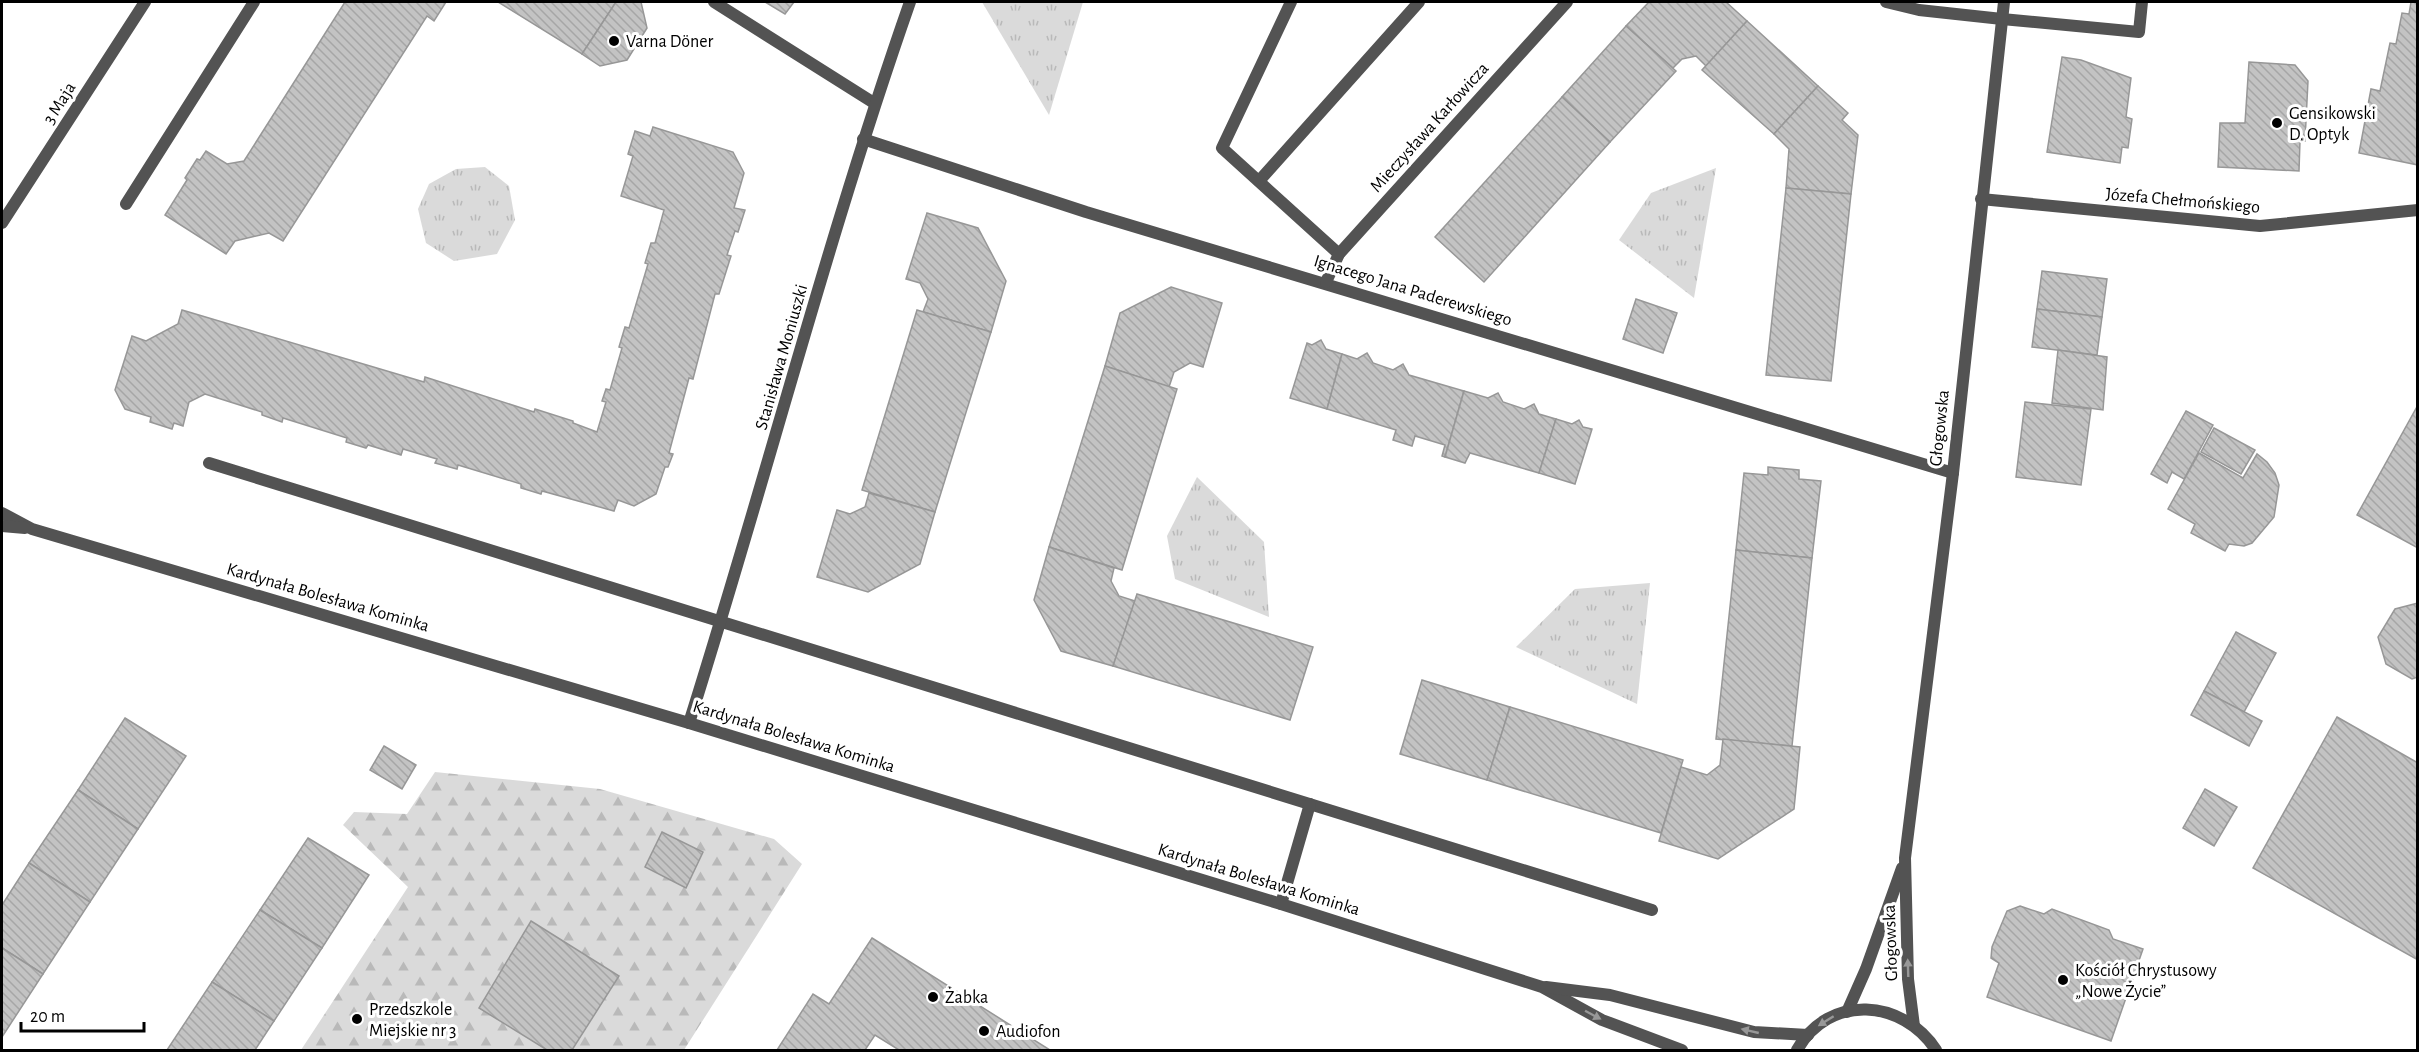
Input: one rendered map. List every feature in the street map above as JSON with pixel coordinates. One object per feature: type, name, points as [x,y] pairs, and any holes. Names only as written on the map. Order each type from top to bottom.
[{"type":"street","name":"3 Maja","points":[[2,223],[144,2]]},
{"type":"street","points":[[126,204],[254,2]]},
{"type":"street","points":[[714,2],[874,103]]},
{"type":"street","name":"Stanisława Moniuszki","points":[[689,723],[874,103],[910,2]]},
{"type":"street","points":[[1291,2],[1222,148],[1339,254]]},
{"type":"street","points":[[1258,181],[1419,2]]},
{"type":"street","name":"Mieczysława Karłowicza","points":[[1326,282],[1339,254],[1567,2]]},
{"type":"street","points":[[1887,2],[1918,10],[2139,32],[2142,2]]},
{"type":"street","name":"Głogowska","points":[[1914,1026],[1908,979],[1905,858],[1953,473],[2004,2]]},
{"type":"street","name":"Ignacego Jana Paderewskiego","points":[[863,139],[1086,212],[1326,282],[1953,473]]},
{"type":"street","name":"Józefa Chełmońskiego","points":[[1981,199],[2260,226],[2418,210]]},
{"type":"street","points":[[209,463],[1652,910]]},
{"type":"street","name":"Kardynała Bolesława Kominka","points":[[2,513],[32,529]]},
{"type":"street","name":"Kardynała Bolesława Kominka","points":[[2,526],[32,529],[689,723],[1281,904],[1542,987],[1610,995],[1754,1032],[1808,1035]]},
{"type":"street","points":[[1281,904],[1311,804]]},
{"type":"street","name":"Głogowska","points":[[1847,1012],[1866,969],[1905,858]]},
{"type":"street","name":"Kardynała Bolesława Kominka","points":[[1542,987],[1602,1020],[1682,1050]]},
{"type":"street","points":[[1797,1050],[1808,1035],[1823,1022],[1847,1012],[1867,1009],[1882,1011],[1901,1018],[1914,1026],[1936,1050]]},
{"type":"green space","points":[[982,2],[1083,2],[1049,115]]},
{"type":"green space","points":[[485,167],[509,186],[515,220],[497,254],[454,261],[426,243],[418,209],[429,184],[456,169]]},
{"type":"green space","points":[[1716,168],[1694,298],[1619,240],[1651,193]]},
{"type":"green space","points":[[1197,477],[1264,542],[1269,617],[1175,579],[1167,536]]},
{"type":"green space","points":[[1650,583],[1637,704],[1516,647],[1575,589]]},
{"type":"green space","points":[[435,772],[600,789],[774,839],[802,864],[684,1050],[301,1050],[408,887],[343,825],[354,812],[407,814]]},
{"type":"building","points":[[345,2],[446,2],[434,21],[427,16],[283,241],[269,233],[235,241],[226,254],[165,215],[197,159],[200,160],[206,151],[227,164],[244,161]]},
{"type":"building","points":[[498,2],[616,2],[582,54]]},
{"type":"building","name":"Varna Döner","points":[[616,2],[641,2],[647,28],[627,60],[600,66],[582,54]]},
{"type":"building","points":[[765,2],[794,2],[785,14]]},
{"type":"building","points":[[1649,2],[1726,2],[1747,21],[1706,66],[1696,56],[1682,59],[1673,68],[1626,26]]},
{"type":"building","points":[[2411,2],[2418,2],[2418,165],[2359,153],[2371,89],[2380,91],[2390,43],[2396,44],[2402,13],[2409,14]]},
{"type":"building","points":[[1747,21],[1818,86],[1774,134],[1702,70]]},
{"type":"building","points":[[1626,26],[1676,71],[1610,142],[1562,97]]},
{"type":"building","points":[[2062,57],[2081,60],[2131,78],[2126,117],[2132,119],[2128,148],[2122,147],[2120,163],[2047,152]]},
{"type":"building","points":[[2249,62],[2295,65],[2308,81],[2305,141],[2300,141],[2299,171],[2218,167],[2220,123],[2245,123]]},
{"type":"building","points":[[1818,86],[1848,113],[1842,120],[1858,135],[1851,194],[1786,188],[1789,149],[1774,134]]},
{"type":"building","points":[[1562,97],[1610,142],[1484,282],[1435,237]]},
{"type":"building","points":[[653,127],[733,152],[744,173],[734,208],[745,210],[727,255],[731,256],[719,294],[715,294],[693,379],[689,378],[669,453],[673,454],[668,467],[665,467],[656,494],[634,506],[618,500],[614,511],[542,491],[541,494],[521,488],[521,484],[458,465],[457,469],[435,463],[437,459],[403,449],[401,455],[368,445],[366,448],[346,442],[347,438],[283,418],[282,422],[262,415],[262,412],[205,394],[189,402],[183,426],[174,423],[172,429],[150,422],[151,417],[125,409],[115,390],[132,336],[146,341],[178,324],[182,310],[424,382],[425,377],[534,412],[535,409],[573,421],[573,423],[597,432],[606,402],[602,401],[606,389],[610,390],[622,348],[619,347],[625,327],[629,328],[648,264],[645,263],[651,243],[655,243],[664,210],[621,196],[633,156],[628,154],[635,131],[650,136]]},
{"type":"building","points":[[1786,188],[1851,194],[1831,381],[1766,375]]},
{"type":"building","points":[[927,213],[978,228],[1006,281],[991,332],[923,312],[928,299],[920,283],[906,279]]},
{"type":"building","points":[[2042,271],[2107,279],[2102,317],[2037,309]]},
{"type":"building","points":[[1171,287],[1222,303],[1203,367],[1190,363],[1174,372],[1169,387],[1105,366],[1120,313]]},
{"type":"building","points":[[1636,299],[1677,313],[1663,353],[1623,339]]},
{"type":"building","points":[[2037,309],[2102,317],[2097,355],[2032,347]]},
{"type":"building","points":[[917,310],[991,332],[935,512],[862,490]]},
{"type":"building","points":[[1321,340],[1326,349],[1342,354],[1327,409],[1290,398],[1307,343],[1312,345]]},
{"type":"building","points":[[2058,350],[2107,357],[2103,410],[2052,403]]},
{"type":"building","points":[[1367,353],[1373,363],[1393,370],[1403,364],[1409,375],[1464,391],[1445,457],[1442,456],[1445,445],[1415,436],[1412,446],[1393,440],[1396,430],[1327,409],[1342,354],[1357,359]]},
{"type":"building","points":[[1105,366],[1177,389],[1122,570],[1049,547]]},
{"type":"building","points":[[1464,391],[1488,398],[1498,393],[1503,402],[1524,409],[1534,404],[1539,414],[1556,419],[1539,473],[1470,453],[1465,463],[1445,457]]},
{"type":"building","points":[[2025,402],[2091,409],[2081,485],[2016,477]]},
{"type":"building","points":[[2418,405],[2418,548],[2357,515]]},
{"type":"building","points":[[2186,411],[2213,425],[2184,479],[2172,472],[2167,483],[2151,474]]},
{"type":"building","points":[[1556,419],[1572,424],[1579,420],[1583,427],[1592,429],[1575,484],[1539,473]]},
{"type":"building","points":[[2214,428],[2255,450],[2241,474],[2201,452]]},
{"type":"building","points":[[2199,453],[2243,478],[2257,454],[2275,473],[2279,485],[2274,517],[2252,543],[2244,546],[2229,544],[2225,551],[2191,533],[2195,524],[2168,509]]},
{"type":"building","points":[[1768,467],[1799,470],[1799,479],[1821,481],[1812,558],[1736,550],[1744,473],[1768,475]]},
{"type":"building","points":[[869,493],[935,512],[920,564],[868,592],[817,577],[837,510],[850,514],[865,507]]},
{"type":"building","points":[[1049,547],[1114,568],[1111,581],[1119,596],[1135,601],[1113,666],[1061,651],[1034,600]]},
{"type":"building","points":[[1736,550],[1812,558],[1792,746],[1716,739]]},
{"type":"building","points":[[1137,594],[1313,647],[1290,720],[1113,666]]},
{"type":"building","points":[[2418,603],[2418,677],[2412,679],[2386,664],[2378,637],[2395,609]]},
{"type":"building","points":[[2236,632],[2276,653],[2244,712],[2204,691]]},
{"type":"building","points":[[1422,680],[1510,707],[1487,780],[1400,754]]},
{"type":"building","points":[[2204,691],[2262,721],[2249,746],[2191,715]]},
{"type":"building","points":[[1510,707],[1683,760],[1661,833],[1487,780]]},
{"type":"building","points":[[2337,717],[2418,763],[2418,960],[2253,868]]},
{"type":"building","points":[[125,718],[186,756],[138,829],[78,790]]},
{"type":"building","points":[[1723,739],[1800,747],[1794,809],[1718,859],[1659,841],[1681,767],[1707,775],[1720,765]]},
{"type":"building","points":[[384,746],[416,765],[402,789],[370,770]]},
{"type":"building","points":[[2205,789],[2237,807],[2214,846],[2183,828]]},
{"type":"building","points":[[78,790],[138,829],[90,902],[29,863]]},
{"type":"building","points":[[662,832],[703,852],[686,888],[645,867]]},
{"type":"building","points":[[308,838],[369,875],[322,948],[260,910]]},
{"type":"building","points":[[29,863],[90,902],[43,974],[2,948],[2,905]]},
{"type":"building","name":"Kościół Chrystusowy „Nowe Życie”","points":[[2020,906],[2044,914],[2052,909],[2109,930],[2113,939],[2143,949],[2111,1041],[1987,997],[1999,963],[1991,958],[1992,947],[2007,911]]},
{"type":"building","points":[[260,910],[322,948],[274,1021],[212,982]]},
{"type":"building","points":[[531,921],[619,976],[572,1050],[547,1050],[479,1008]]},
{"type":"building","points":[[872,938],[1050,1050],[899,1050],[875,1035],[865,1050],[777,1050],[813,994],[829,1004]]},
{"type":"building","points":[[2,948],[43,974],[2,1037]]},
{"type":"building","points":[[212,982],[274,1021],[255,1050],[167,1050]]},
{"type":"place","name":"Varna Döner","points":[[614,41]]},
{"type":"place","name":"Gensikowski D. Optyk","points":[[2277,123]]},
{"type":"place","name":"Kościół Chrystusowy „Nowe Życie”","points":[[2063,980]]},
{"type":"place","name":"Żabka","points":[[933,997]]},
{"type":"place","name":"Przedszkole Miejskie nr 3","points":[[357,1019]]},
{"type":"place","name":"Audiofon","points":[[984,1031]]}]
